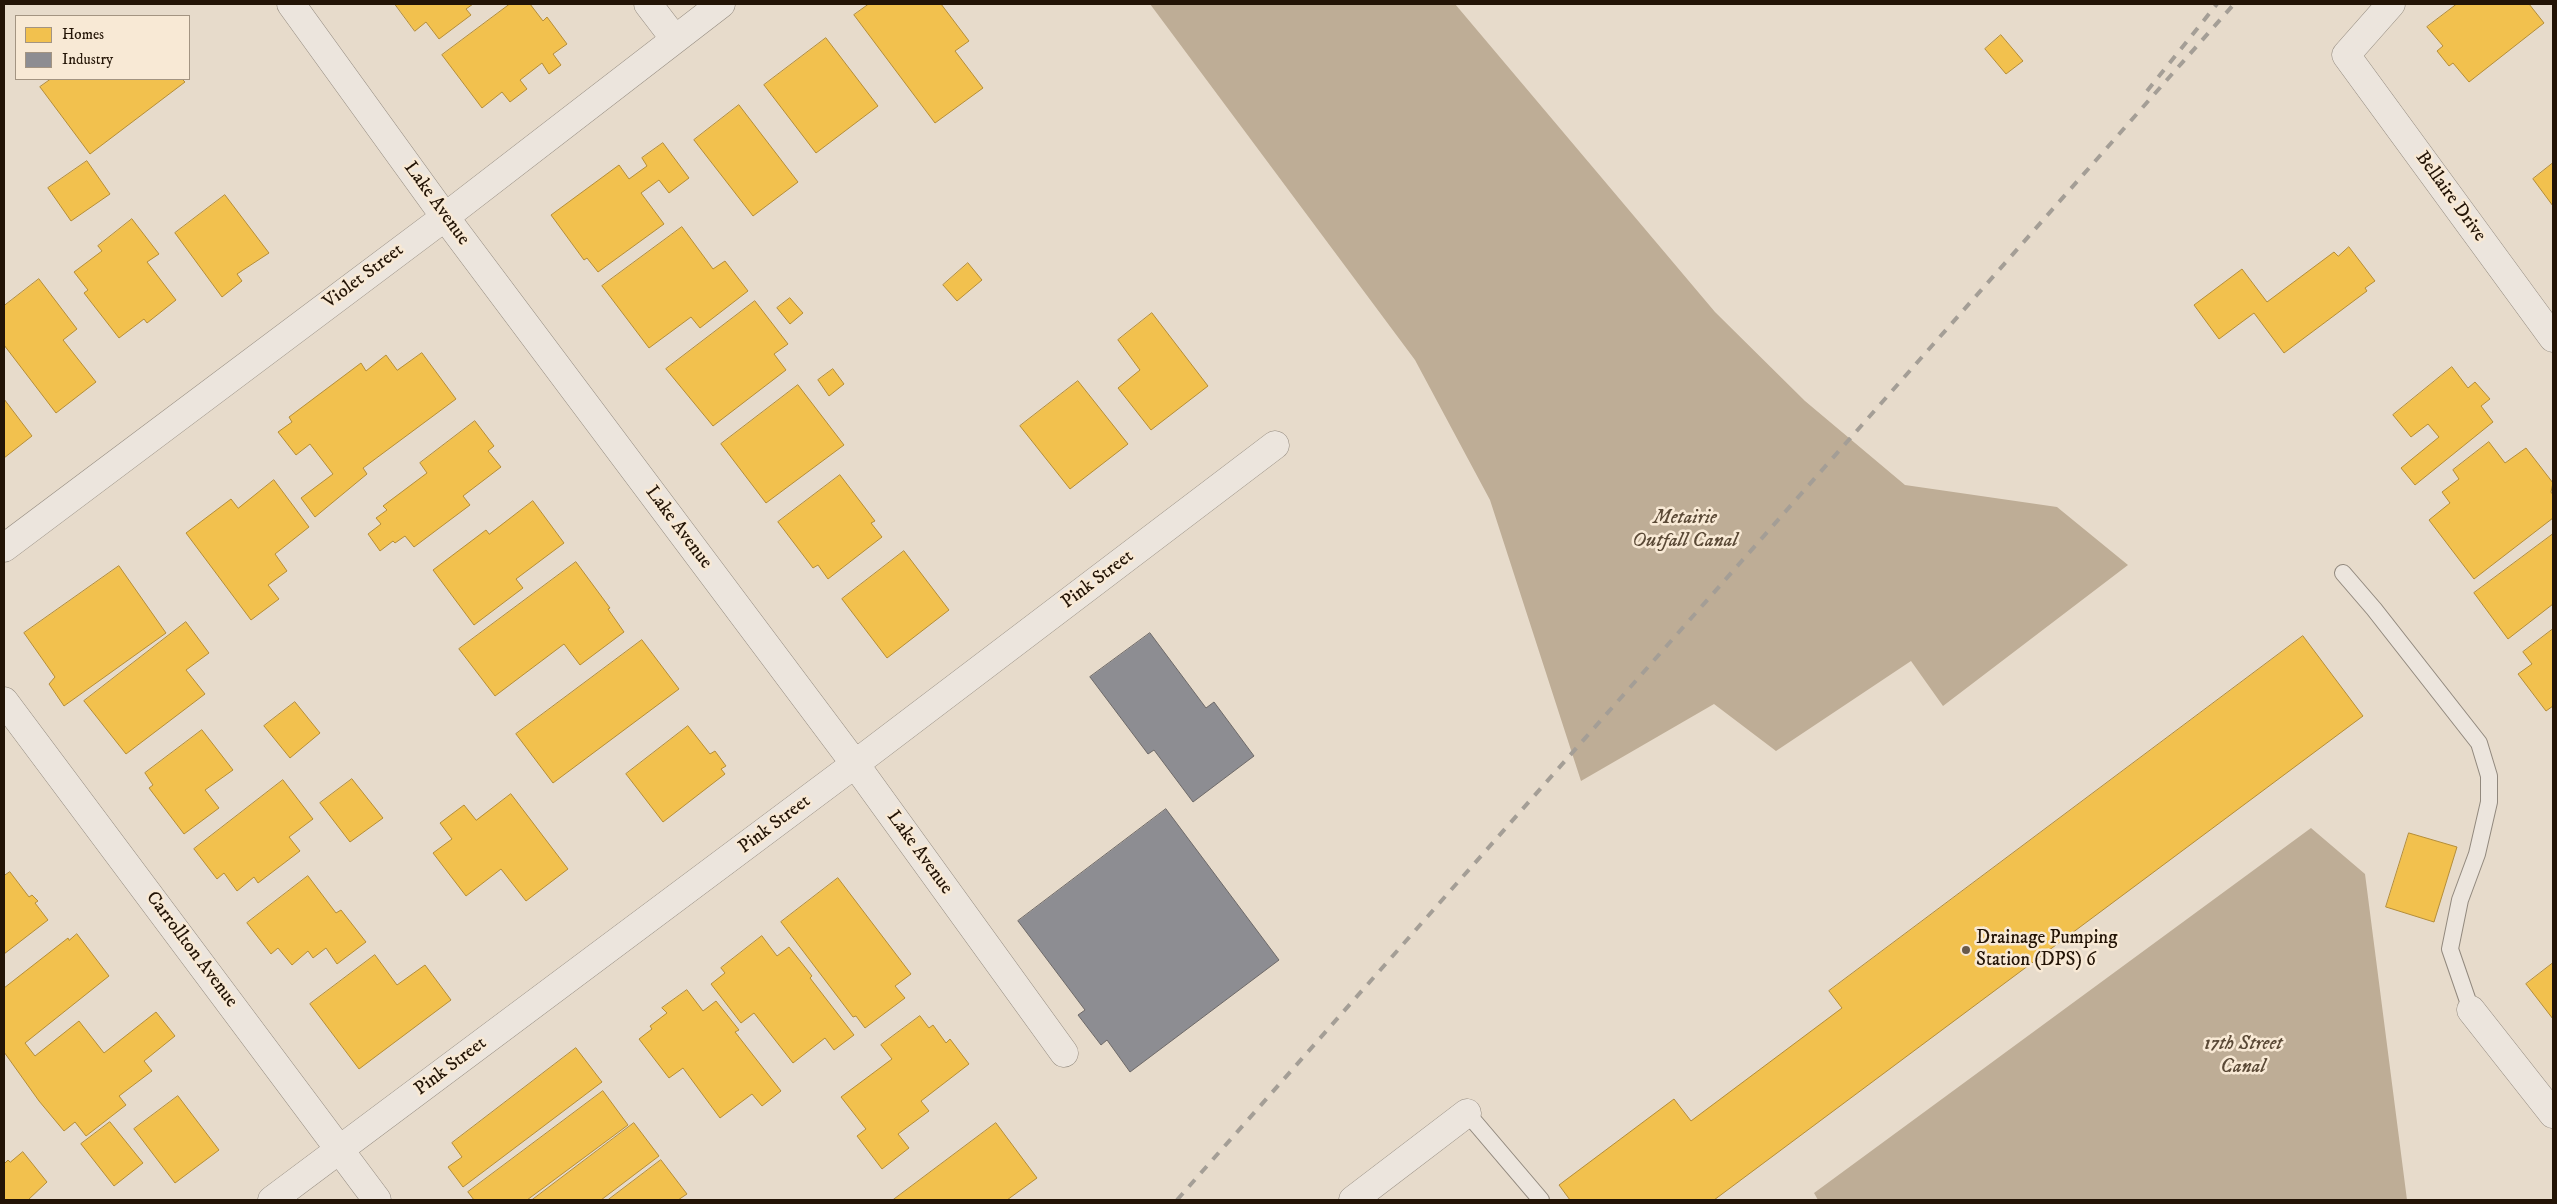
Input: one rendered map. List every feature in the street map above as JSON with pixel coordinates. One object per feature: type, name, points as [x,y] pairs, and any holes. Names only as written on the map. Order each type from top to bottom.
[{"type":"street","name":"Lake Avenue","points":[[290,4],[444,217],[855,764],[1064,1053]]},
{"type":"street","points":[[648,4],[674,38]]},
{"type":"street","name":"Violet Street","points":[[4,548],[444,217],[674,38],[721,4]]},
{"type":"street","name":"Bellaire Drive","points":[[2391,4],[2346,55],[2553,338]]},
{"type":"street","name":"Pink Street","points":[[272,1200],[855,764],[1275,445]]},
{"type":"street","name":"Carrollton Avenue","points":[[4,701],[377,1200]]},
{"type":"street","points":[[2471,1010],[2553,1114]]},
{"type":"street","points":[[1353,1200],[1467,1113]]},
{"type":"lane","points":[[2343,573],[2479,743],[2489,776],[2489,802],[2477,854],[2460,900],[2450,949],[2471,1010]]},
{"type":"lane","points":[[1467,1113],[1542,1200]]},
{"type":"water","name":"Metairie Outfall Canal","points":[[1150,4],[1455,4],[1715,312],[1805,401],[1905,485],[2057,507],[2128,565],[1943,706],[1911,661],[1776,751],[1714,704],[1581,781],[1490,500],[1415,360]]},
{"type":"water","name":"17th Street Canal","points":[[2311,828],[2365,874],[2407,1200],[1818,1200],[1814,1193]]},
{"type":"building: Homes","points":[[395,4],[473,4],[466,9],[471,15],[439,39],[426,22],[415,31]]},
{"type":"building: Homes","points":[[510,4],[530,4],[543,21],[547,17],[567,44],[553,54],[561,65],[549,74],[542,63],[520,80],[527,89],[510,102],[502,92],[482,108],[442,55]]},
{"type":"building: Homes","points":[[869,4],[941,4],[969,41],[955,51],[983,88],[935,123],[854,15]]},
{"type":"building: Homes","points":[[2457,4],[2529,4],[2544,23],[2469,82],[2453,63],[2449,66],[2437,51],[2443,46],[2427,27]]},
{"type":"building: Homes","points":[[2001,35],[2023,61],[2006,74],[1985,49]]},
{"type":"building: Homes","points":[[826,38],[878,106],[816,153],[764,85]]},
{"type":"building: Homes","points":[[50,80],[183,80],[185,82],[90,154],[40,87]]},
{"type":"building: Homes","points":[[739,105],[798,182],[753,216],[694,140]]},
{"type":"building: Homes","points":[[663,143],[689,178],[669,193],[659,180],[641,193],[664,224],[598,272],[587,258],[584,260],[551,215],[619,165],[629,179],[647,166],[642,158]]},
{"type":"building: Homes","points":[[87,161],[110,194],[71,221],[48,188]]},
{"type":"building: Homes","points":[[2553,163],[2553,206],[2533,179]]},
{"type":"building: Homes","points":[[225,195],[269,253],[237,274],[242,281],[222,297],[175,233]]},
{"type":"building: Homes","points":[[132,219],[159,254],[147,262],[176,300],[147,323],[144,319],[119,338],[84,293],[88,290],[74,272],[102,251],[98,246]]},
{"type":"building: Homes","points":[[682,227],[713,269],[725,261],[748,291],[700,328],[691,317],[649,348],[602,286]]},
{"type":"building: Homes","points":[[2349,247],[2375,281],[2365,288],[2367,291],[2284,353],[2254,313],[2219,339],[2194,305],[2242,269],[2267,302],[2334,252],[2338,256]]},
{"type":"building: Homes","points":[[968,263],[982,280],[957,301],[943,285]]},
{"type":"building: Homes","points":[[39,279],[77,329],[63,340],[96,382],[56,413],[4,345],[4,306]]},
{"type":"building: Homes","points":[[790,298],[803,313],[790,324],[777,308]]},
{"type":"building: Homes","points":[[755,301],[788,344],[774,354],[786,370],[713,426],[666,369]]},
{"type":"building: Homes","points":[[1152,313],[1208,386],[1151,430],[1118,388],[1140,370],[1118,340]]},
{"type":"building: Homes","points":[[422,353],[456,399],[363,468],[367,474],[315,517],[301,498],[333,474],[310,444],[296,455],[278,432],[292,422],[289,417],[361,363],[366,371],[386,355],[397,370]]},
{"type":"building: Homes","points":[[2452,367],[2468,388],[2475,382],[2490,399],[2481,406],[2493,422],[2415,485],[2401,468],[2439,437],[2428,424],[2411,437],[2393,415]]},
{"type":"building: Homes","points":[[833,369],[844,384],[829,396],[818,380]]},
{"type":"building: Homes","points":[[1078,381],[1128,444],[1070,489],[1020,426]]},
{"type":"building: Homes","points":[[798,385],[844,445],[766,503],[721,444]]},
{"type":"building: Homes","points":[[4,399],[32,436],[4,458]]},
{"type":"building: Homes","points":[[475,421],[494,446],[488,451],[501,467],[463,496],[470,505],[414,547],[405,536],[395,543],[393,541],[380,551],[368,534],[381,524],[376,518],[387,510],[383,506],[427,473],[420,463]]},
{"type":"building: Homes","points":[[2489,442],[2505,463],[2526,448],[2553,483],[2551,492],[2553,495],[2553,518],[2474,579],[2429,520],[2450,503],[2442,492],[2459,479],[2453,470]]},
{"type":"building: Homes","points":[[840,475],[875,521],[871,523],[882,537],[828,579],[818,565],[813,568],[778,522]]},
{"type":"building: Homes","points":[[274,480],[309,527],[275,554],[287,571],[268,585],[279,599],[251,620],[186,533],[231,499],[238,508]]},
{"type":"building: Homes","points":[[533,501],[564,543],[516,579],[523,588],[474,625],[433,570],[486,530],[489,534]]},
{"type":"building: Homes","points":[[2553,534],[2553,604],[2508,639],[2474,593]]},
{"type":"building: Homes","points":[[904,551],[949,610],[887,658],[842,599]]},
{"type":"building: Homes","points":[[576,562],[610,608],[608,609],[624,632],[580,665],[564,644],[495,696],[459,649]]},
{"type":"building: Homes","points":[[119,566],[166,633],[64,706],[49,684],[55,677],[24,633]]},
{"type":"building: Homes","points":[[186,622],[209,653],[186,670],[205,694],[126,754],[84,701]]},
{"type":"building: Homes","points":[[2553,629],[2553,706],[2546,711],[2518,674],[2532,664],[2523,652]]},
{"type":"building: Homes","name":"Drainage Pumping Station (DPS) 6","points":[[2303,636],[2363,716],[1714,1200],[1570,1200],[1559,1185],[1674,1099],[1691,1121],[1842,1008],[1829,991]]},
{"type":"building: Homes","points":[[642,640],[679,689],[553,783],[516,734]]},
{"type":"building: Homes","points":[[295,702],[320,733],[290,758],[264,726]]},
{"type":"building: Homes","points":[[688,726],[710,754],[715,751],[726,766],[721,769],[725,774],[663,822],[626,774]]},
{"type":"building: Homes","points":[[202,730],[233,770],[205,790],[219,808],[184,834],[149,788],[153,785],[145,773]]},
{"type":"building: Homes","points":[[352,779],[383,818],[350,842],[320,803]]},
{"type":"building: Homes","points":[[283,780],[313,819],[289,837],[300,851],[258,883],[254,877],[237,891],[224,873],[217,879],[194,849]]},
{"type":"building: Homes","points":[[511,794],[568,869],[526,901],[501,869],[466,896],[433,853],[452,839],[440,823],[464,805],[476,820]]},
{"type":"building: Homes","points":[[2409,833],[2457,847],[2434,922],[2386,907]]},
{"type":"building: Homes","points":[[10,872],[29,897],[32,895],[38,901],[35,903],[48,920],[4,954],[4,876]]},
{"type":"building: Homes","points":[[308,876],[336,913],[341,910],[366,942],[337,964],[326,948],[313,958],[308,951],[292,965],[278,948],[271,954],[247,923]]},
{"type":"building: Homes","points":[[838,878],[911,974],[895,986],[905,998],[865,1028],[856,1016],[853,1017],[781,922]]},
{"type":"building: Homes","points":[[77,934],[109,976],[25,1043],[35,1056],[79,1021],[104,1053],[156,1012],[175,1036],[144,1061],[152,1071],[119,1096],[126,1105],[86,1136],[75,1122],[64,1131],[39,1101],[4,1052],[4,988],[68,938],[69,940]]},
{"type":"building: Homes","points":[[762,936],[777,956],[789,947],[812,976],[810,978],[854,1035],[834,1050],[825,1038],[793,1063],[754,1013],[741,1023],[711,984],[725,973],[721,968]]},
{"type":"building: Homes","points":[[375,955],[397,985],[425,965],[451,1000],[359,1069],[310,1004]]},
{"type":"building: Homes","points":[[2553,963],[2553,1019],[2526,984]]},
{"type":"building: Homes","points":[[687,990],[703,1011],[716,1001],[739,1030],[735,1032],[781,1091],[762,1106],[752,1094],[720,1118],[683,1068],[669,1078],[639,1039],[652,1029],[650,1026],[667,1013],[662,1008]]},
{"type":"building: Homes","points":[[920,1016],[929,1028],[933,1025],[946,1043],[950,1039],[969,1064],[921,1101],[929,1111],[898,1134],[909,1148],[882,1169],[857,1136],[866,1129],[841,1097],[892,1059],[881,1045]]},
{"type":"building: Homes","points":[[576,1048],[602,1082],[463,1187],[448,1167],[462,1157],[452,1143]]},
{"type":"building: Homes","points":[[603,1091],[628,1125],[527,1200],[474,1200],[468,1192]]},
{"type":"building: Homes","points":[[178,1096],[219,1150],[175,1183],[134,1129]]},
{"type":"building: Homes","points":[[110,1122],[143,1163],[114,1186],[81,1144]]},
{"type":"building: Homes","points":[[634,1123],[659,1156],[601,1200],[532,1200]]},
{"type":"building: Homes","points":[[996,1123],[1037,1178],[1007,1200],[893,1200]]},
{"type":"building: Homes","points":[[23,1152],[47,1182],[28,1200],[4,1200],[4,1164],[8,1160],[10,1162]]},
{"type":"building: Homes","points":[[661,1160],[687,1194],[678,1200],[608,1200]]},
{"type":"building: Industry","points":[[1150,633],[1206,708],[1214,702],[1254,756],[1193,802],[1154,750],[1148,754],[1090,677]]},
{"type":"building: Industry","points":[[1166,809],[1279,960],[1130,1072],[1107,1040],[1101,1045],[1078,1015],[1085,1010],[1018,921]]},
{"type":"railway","points":[[2147,91],[2217,4]]},
{"type":"railway","points":[[1177,1200],[2234,4]]},
{"type":"place","name":"Drainage Pumping Station (DPS) 6","points":[[1966,950]]}]
